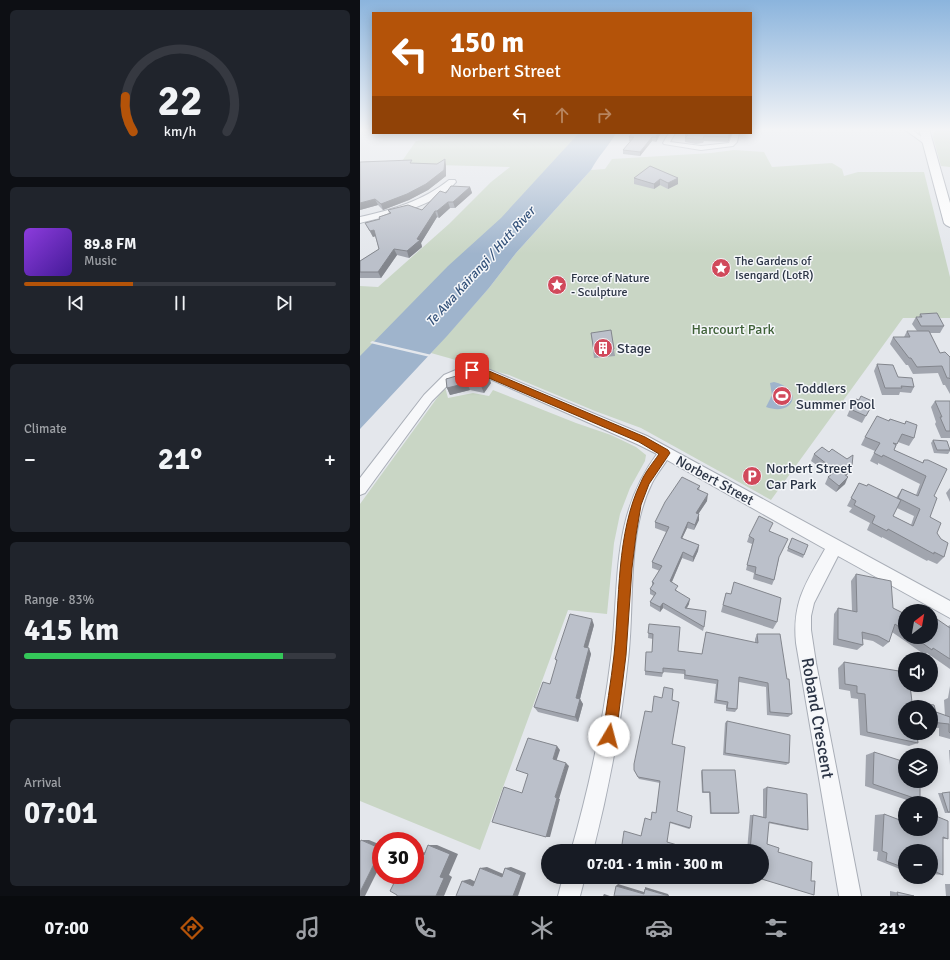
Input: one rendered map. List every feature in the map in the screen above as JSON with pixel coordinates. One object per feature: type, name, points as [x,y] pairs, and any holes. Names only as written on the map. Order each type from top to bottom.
[{"type":"street","points":[[935,171],[950,223]]},
{"type":"street","points":[[360,220],[412,205],[440,192],[452,182]]},
{"type":"street","name":"Norbert Street","points":[[360,489],[428,398],[448,378],[468,371],[486,373],[642,440],[950,610]]},
{"type":"street","points":[[584,844],[609,736],[620,655],[626,568],[636,505],[645,483],[665,453]]},
{"type":"street","name":"Roband Crescent","points":[[835,546],[804,610],[803,632],[807,663],[850,896]]},
{"type":"street","points":[[569,896],[572,884]]},
{"type":"green space","points":[[505,171],[546,171],[530,190],[360,367],[360,286],[378,287],[449,224],[491,182]]},
{"type":"green space","name":"Harcourt Park","points":[[590,171],[843,171],[844,176],[858,172],[924,172],[950,277],[950,318],[903,318],[771,500],[641,428],[595,411],[509,375],[431,353],[489,288],[516,253]]},
{"type":"green space","points":[[445,387],[448,398],[473,393],[489,396],[493,390],[576,423],[611,435],[636,447],[646,455],[645,461],[630,488],[620,514],[614,543],[607,614],[568,610],[480,850],[360,801],[360,504]]},
{"type":"water","name":"Te Awa Kairangi / Hutt River","points":[[544,171],[590,171],[516,253],[489,288],[447,336],[360,429],[360,356],[448,266],[501,218]]},
{"type":"water","name":"Toddlers Summer Pool","points":[[774,382],[784,385],[790,390],[792,401],[789,405],[783,408],[776,409],[766,407],[772,395],[770,383]]},
{"type":"pier","points":[[372,341],[432,355],[430,357],[370,343]]},
{"type":"building","points":[[360,171],[443,171],[426,184],[407,194],[381,204],[375,199],[360,203]]},
{"type":"building","points":[[644,171],[661,171],[678,178],[668,183],[660,179],[654,184],[634,178]]},
{"type":"building","points":[[451,186],[470,187],[453,202],[448,202],[435,211],[417,239],[420,240],[407,251],[394,249],[378,272],[360,272],[360,261],[379,249],[374,230],[370,231],[365,223],[380,219],[379,217],[391,213],[388,210],[408,205],[422,210],[440,191],[446,193]]},
{"type":"building","points":[[937,313],[944,326],[921,326],[916,317],[922,317],[920,314]]},
{"type":"building","name":"Stage","points":[[611,330],[614,349],[594,351],[591,333]]},
{"type":"building","points":[[907,331],[929,331],[940,353],[945,352],[950,357],[950,379],[947,378],[942,366],[917,367],[893,337],[910,337]]},
{"type":"building","points":[[877,364],[893,365],[898,377],[912,378],[914,387],[901,386],[902,388],[885,388]]},
{"type":"building","points":[[470,372],[489,376],[481,386],[467,383],[447,388],[446,379]]},
{"type":"building","points":[[861,396],[872,401],[872,405],[866,416],[850,409],[856,399],[859,400]]},
{"type":"building","points":[[935,401],[950,401],[950,431],[946,431]]},
{"type":"building","points":[[877,416],[889,421],[890,419],[905,424],[906,421],[917,425],[914,438],[902,434],[897,444],[893,443],[896,445],[894,450],[923,463],[924,460],[928,460],[947,469],[934,496],[937,498],[930,517],[941,523],[937,533],[941,539],[948,543],[944,557],[934,552],[934,554],[888,529],[887,531],[872,523],[875,516],[854,505],[856,501],[851,498],[859,483],[867,486],[868,484],[901,500],[893,516],[913,526],[920,509],[898,498],[902,489],[918,496],[926,476],[883,455],[882,457],[874,453],[880,443],[865,437]]},
{"type":"building","points":[[933,440],[947,441],[950,450],[937,450]]},
{"type":"building","points":[[822,447],[829,452],[832,449],[847,459],[853,455],[852,466],[844,474],[848,477],[839,486],[828,477],[836,471],[814,454]]},
{"type":"building","points":[[682,477],[700,486],[697,489],[708,494],[696,513],[699,514],[695,525],[688,522],[681,538],[699,545],[693,557],[683,552],[670,581],[678,586],[675,590],[690,599],[685,608],[706,611],[704,627],[663,603],[660,607],[650,602],[656,593],[650,589],[654,583],[652,582],[662,566],[652,562],[669,527],[655,522],[665,502]]},
{"type":"building","points":[[759,516],[773,523],[769,531],[788,539],[779,557],[774,580],[755,574],[756,567],[747,565],[754,539],[749,536]]},
{"type":"building","points":[[792,538],[808,545],[804,555],[788,548]]},
{"type":"building","points":[[856,574],[891,581],[893,608],[898,610],[898,626],[895,624],[889,642],[878,636],[862,632],[863,645],[838,639],[838,608],[857,612]]},
{"type":"building","points":[[734,582],[781,598],[777,622],[723,605],[726,593],[731,594]]},
{"type":"building","points":[[570,614],[592,619],[584,647],[589,648],[576,698],[580,699],[575,717],[534,707],[543,682],[550,684],[557,660],[555,659]]},
{"type":"building","points":[[938,620],[950,628],[950,659],[933,648],[932,650],[924,644],[938,644]]},
{"type":"building","points":[[649,624],[680,627],[678,651],[702,654],[706,632],[758,643],[757,634],[780,634],[787,679],[789,679],[792,714],[770,712],[768,683],[739,677],[737,709],[727,708],[728,702],[716,700],[718,680],[685,675],[685,670],[663,668],[663,673],[645,671],[646,652],[652,652],[653,634],[648,633]]},
{"type":"building","points":[[844,662],[898,671],[898,692],[911,692],[912,700],[898,700],[898,739],[867,732],[865,694],[857,693],[857,686],[845,684]]},
{"type":"building","points":[[664,687],[673,689],[672,700],[679,702],[672,744],[685,747],[677,811],[692,816],[690,828],[670,822],[667,842],[674,844],[622,844],[624,831],[641,836],[645,818],[651,820],[652,812],[656,813],[660,781],[638,777],[634,770],[634,764],[645,711],[652,712],[654,696],[662,698]]},
{"type":"building","points":[[938,713],[950,717],[950,733],[949,724],[938,723]]},
{"type":"building","points":[[727,721],[790,735],[789,763],[725,753]]},
{"type":"building","points":[[528,738],[557,746],[553,759],[566,763],[555,797],[557,798],[546,837],[492,822],[504,787],[522,793],[528,774],[516,770]]},
{"type":"building","points":[[904,740],[918,740],[918,743]]},
{"type":"building","points":[[874,752],[898,760],[898,788],[920,788],[920,796],[908,796],[873,784]]},
{"type":"building","points":[[702,770],[735,770],[739,813],[711,813],[710,792],[703,792]]},
{"type":"building","points":[[767,787],[807,794],[808,830],[769,822],[767,844],[751,844],[753,815],[766,818]]},
{"type":"building","points":[[950,792],[950,812],[948,812],[942,793]]},
{"type":"building","points":[[884,814],[898,819],[898,836],[938,836],[938,817],[948,821],[948,839],[943,837],[943,875],[938,873],[938,844],[898,844],[898,865],[886,861],[887,853],[882,851]]},
{"type":"building","points":[[361,840],[372,845],[372,868],[360,892]]},
{"type":"building","points":[[428,845],[450,854],[440,877],[444,878],[436,896],[397,896],[390,891],[394,884],[424,884],[424,855]]},
{"type":"building","points":[[769,845],[779,848],[778,852],[812,862],[811,881],[815,881],[814,895],[769,881]]},
{"type":"building","points":[[480,868],[502,877],[505,868],[521,875],[513,896],[456,896],[462,881],[473,886]]},
{"type":"building","points":[[616,886],[644,894],[645,889],[669,896],[614,896]]},
{"type":"building","points":[[897,892],[914,896],[898,896]]},
{"type":"place","name":"The Gardens of Isengard (LotR)","points":[[721,268]]},
{"type":"place","name":"Force of Nature - Sculpture","points":[[557,285]]},
{"type":"place","name":"Stage","points":[[603,348]]},
{"type":"place","name":"Toddlers Summer Pool","points":[[782,396]]},
{"type":"place","name":"Norbert Street Car Park","points":[[752,476]]},
{"type":"route","points":[[472,370],[486,373],[642,440],[665,453],[645,483],[636,505],[626,568],[620,655],[609,736]]}]
